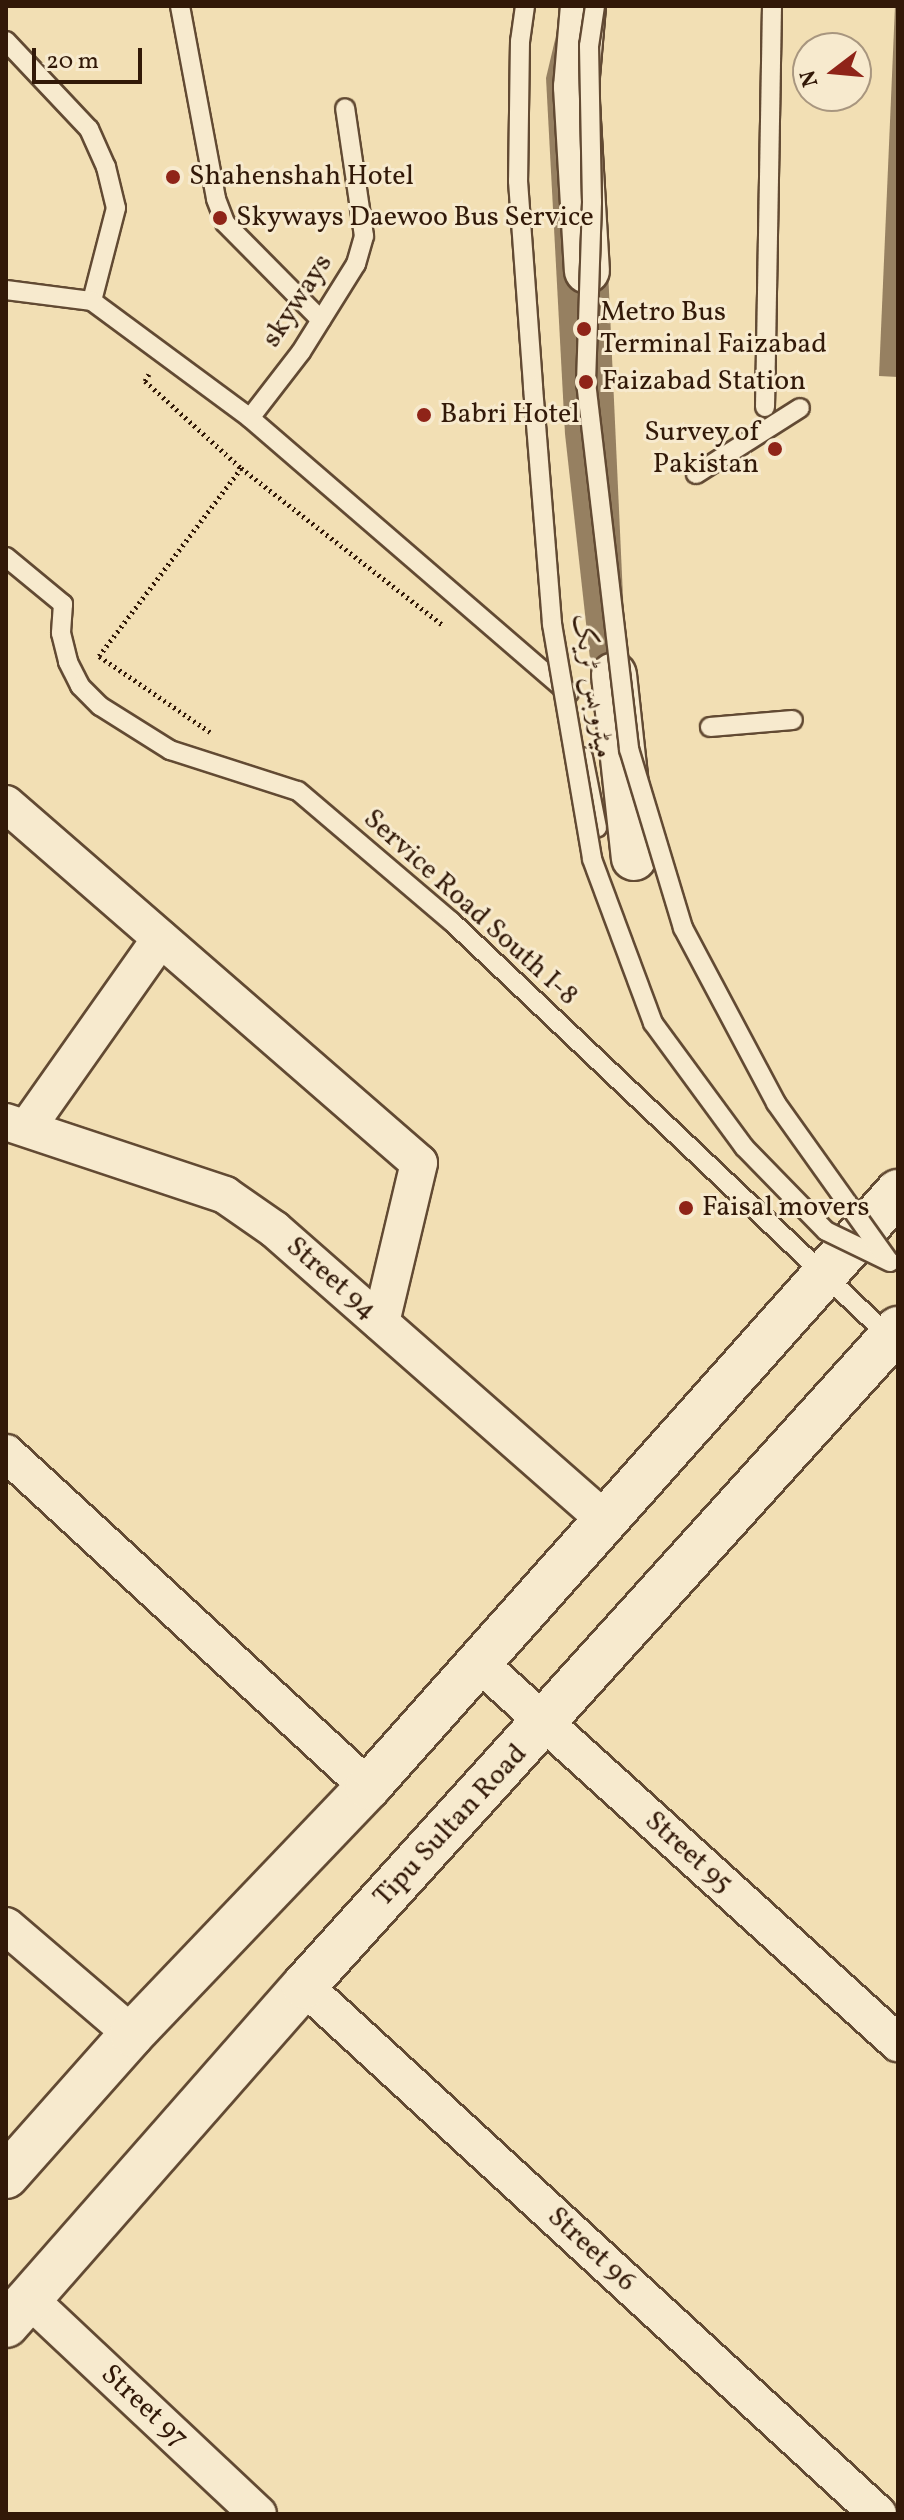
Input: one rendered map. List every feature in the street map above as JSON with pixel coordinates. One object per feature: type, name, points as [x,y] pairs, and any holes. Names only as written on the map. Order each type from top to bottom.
[{"type":"street","points":[[583,6],[576,87],[581,185],[618,734],[634,858]]},
{"type":"street","points":[[6,804],[419,1163],[381,1323]]},
{"type":"street","points":[[17,1124],[160,939]]},
{"type":"street","name":"Street 94","points":[[17,1124],[225,1195],[274,1229],[606,1521]]},
{"type":"street","points":[[6,2176],[132,2034],[368,1787],[898,1192]]},
{"type":"street","name":"Tipu Sultan Road","points":[[18,2312],[304,1986],[895,1338]]},
{"type":"street","points":[[6,1453],[368,1787]]},
{"type":"street","name":"Street 95","points":[[479,1663],[898,2043]]},
{"type":"street","points":[[6,1926],[132,2034]]},
{"type":"street","name":"Street 96","points":[[304,1986],[878,2514]]},
{"type":"street","name":"Street 97","points":[[18,2312],[258,2514]]},
{"type":"lane","points":[[180,6],[216,199],[225,223],[321,320]]},
{"type":"lane","name":"میٹرو بس ٹریک","points":[[525,6],[520,41],[518,181],[533,387],[552,624],[592,859],[653,1023],[744,1147],[826,1231],[894,1266]]},
{"type":"lane","name":"میٹرو بس ٹریک","points":[[595,6],[589,46],[592,202],[586,382],[629,749],[683,928],[776,1103],[894,1266]]},
{"type":"lane","points":[[765,407],[772,6]]},
{"type":"lane","points":[[6,41],[89,129],[106,167],[116,208],[92,301]]},
{"type":"lane","name":"skyways","points":[[250,418],[321,320],[356,264],[364,236],[345,108]]},
{"type":"lane","points":[[6,290],[92,301],[250,418],[572,696],[597,828]]},
{"type":"lane","points":[[696,474],[800,408]]},
{"type":"lane","name":"Service Road South I-8","points":[[6,557],[63,604],[61,633],[68,662],[80,686],[100,706],[170,750],[298,791],[451,921],[821,1277],[895,1338]]},
{"type":"lane","points":[[710,727],[793,720]]},
{"type":"path","points":[[163,352],[145,381],[241,468],[447,628]]},
{"type":"path","points":[[223,741],[99,656],[241,468]]},
{"type":"building","name":"Metro Bus Terminal Faizabad","points":[[563,6],[596,8],[628,706],[596,713],[565,434],[546,78]]},
{"type":"building","points":[[895,6],[898,6],[898,377],[879,376]]},
{"type":"place","name":"Shahenshah Hotel","points":[[173,177]]},
{"type":"place","name":"Skyways Daewoo Bus Service","points":[[220,218]]},
{"type":"place","name":"Metro Bus Terminal Faizabad","points":[[584,329]]},
{"type":"place","name":"Faizabad Station","points":[[586,382]]},
{"type":"place","name":"Babri Hotel","points":[[424,415]]},
{"type":"place","name":"Survey of Pakistan","points":[[775,449]]},
{"type":"place","name":"Faisal movers","points":[[686,1208]]}]
